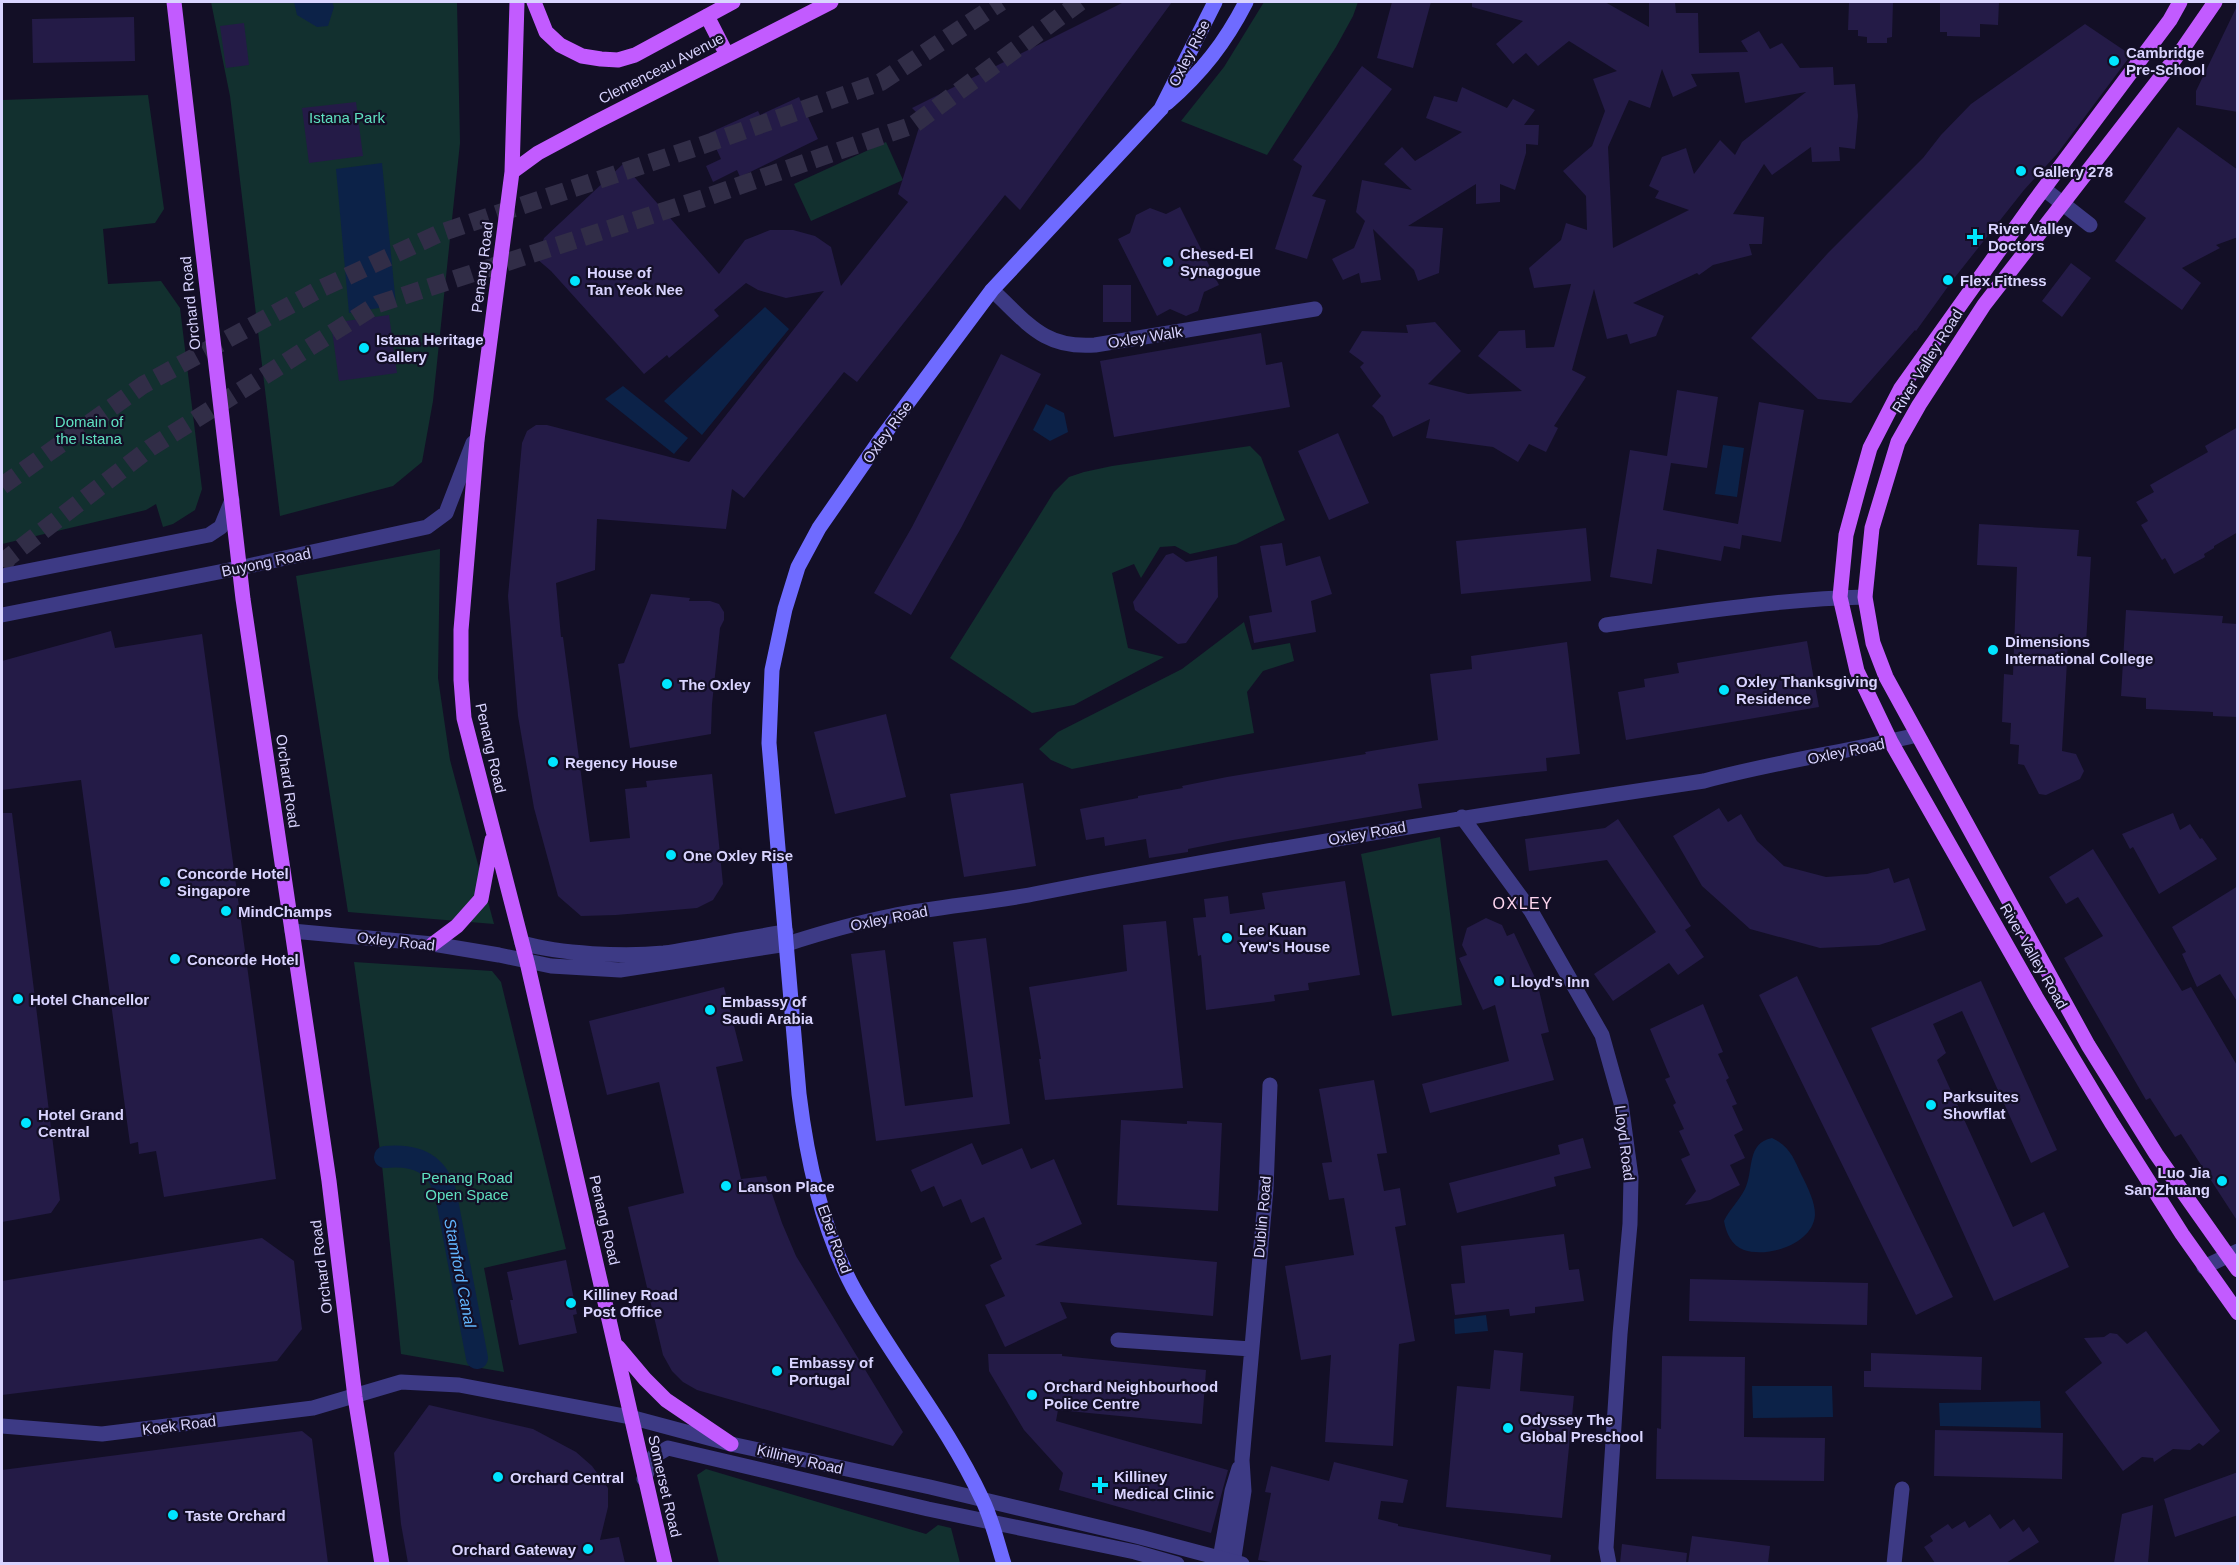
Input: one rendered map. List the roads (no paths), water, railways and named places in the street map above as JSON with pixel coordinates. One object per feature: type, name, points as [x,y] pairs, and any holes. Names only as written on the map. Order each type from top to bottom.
[{"type":"main road","name":"Orchard Road","points":[[174,2],[238,568],[329,1181],[355,1396],[382,1563]]},
{"type":"main road","name":"Penang Road","points":[[517,2],[512,172],[477,440],[461,630],[464,718],[527,962],[616,1344],[630,1417]]},
{"type":"main road","name":"Clemenceau Avenue","points":[[534,2],[546,32],[560,45],[582,56],[618,60],[635,55],[733,2]]},
{"type":"main road","name":"Clemenceau Avenue","points":[[512,172],[548,148],[831,2]]},
{"type":"main road","name":"Oxley Rise","points":[[787,938],[769,743],[770,707],[772,670],[785,609],[798,567],[819,528],[880,440],[992,290],[1161,109],[1215,2]]},
{"type":"main road","points":[[1161,109],[1194,79],[1216,53],[1246,2]]},
{"type":"main road","name":"River Valley Road","points":[[2180,2],[2170,20],[2044,189],[1901,388],[1870,448],[1846,535],[1840,597],[1857,671],[1891,742],[2076,1064],[2135,1161],[2204,1267],[2238,1312]]},
{"type":"main road","name":"River Valley Road","points":[[2215,2],[2177,57],[1984,305],[1919,405],[1898,442],[1872,528],[1866,597],[1873,643],[1886,677],[2088,1045],[2136,1124],[2232,1253],[2238,1270]]},
{"type":"main road","points":[[707,16],[727,54]]},
{"type":"main road","points":[[433,944],[457,926],[481,899],[493,834]]},
{"type":"main road","name":"Eber Road","points":[[787,938],[802,1123],[813,1178],[830,1235],[854,1289],[953,1442],[983,1500],[1004,1563]]},
{"type":"main road","points":[[616,1344],[666,1400],[731,1444]]},
{"type":"main road","name":"Somerset Road","points":[[630,1417],[664,1563]]},
{"type":"street","points":[[2044,189],[2091,225]]},
{"type":"street","name":"Oxley Walk","points":[[992,290],[1038,332],[1052,341],[1074,346],[1315,309]]},
{"type":"street","name":"Buyong Road","points":[[2,615],[238,568],[427,527],[446,513],[472,443],[477,440]]},
{"type":"street","points":[[6,573],[209,535],[217,532],[221,527],[232,500]]},
{"type":"street","points":[[1606,625],[1768,603],[1866,597]]},
{"type":"street","name":"Oxley Road","points":[[522,944],[548,950],[620,954],[663,953],[818,934],[891,916],[1024,896],[1182,865],[1462,817],[1704,781],[1739,771],[1845,752],[1917,735]]},
{"type":"street","name":"Lloyd Road","points":[[1462,817],[1531,911],[1602,1035],[1621,1103],[1631,1177],[1630,1213],[1620,1334],[1608,1556],[1599,1563]]},
{"type":"street","name":"Oxley Road","points":[[292,931],[433,944],[551,966],[620,970],[787,938]]},
{"type":"street","name":"Dublin Road","points":[[1229,1562],[1244,1491],[1242,1460],[1266,1189],[1270,1085]]},
{"type":"street","points":[[2204,1267],[2232,1253]]},
{"type":"street","points":[[1118,1341],[1251,1349]]},
{"type":"street","name":"Killiney Road","points":[[355,1396],[401,1382],[459,1385],[630,1417],[731,1444],[983,1500],[1229,1562]]},
{"type":"street","name":"Koek Road","points":[[2,1426],[102,1434],[313,1408],[355,1396]]},
{"type":"street","name":"Killiney Road","points":[[644,1479],[654,1456],[668,1448],[862,1495],[1177,1563]]},
{"type":"street","points":[[1894,1563],[1902,1489]]},
{"type":"water","points":[[294,2],[332,2],[334,7],[328,26],[317,27],[297,15]]},
{"type":"water","points":[[382,163],[396,305],[349,313],[336,169]]},
{"type":"water","points":[[765,307],[789,329],[702,435],[664,401]]},
{"type":"water","points":[[623,386],[688,438],[674,454],[605,399]]},
{"type":"water","points":[[1046,404],[1064,413],[1068,432],[1050,441],[1033,430]]},
{"type":"water","points":[[1723,445],[1744,448],[1737,497],[1715,494]]},
{"type":"water","points":[[1772,1138],[1783,1145],[1794,1159],[1811,1195],[1815,1215],[1806,1234],[1788,1246],[1765,1252],[1744,1250],[1730,1238],[1724,1221],[1745,1189],[1754,1152],[1764,1141]]},
{"type":"water","points":[[1486,1315],[1488,1331],[1455,1334],[1454,1319]]},
{"type":"water","points":[[1752,1386],[1832,1386],[1833,1417],[1753,1418]]},
{"type":"water","points":[[2040,1401],[2041,1428],[1940,1426],[1939,1403]]},
{"type":"waterway","name":"Stamford Canal","points":[[385,1157],[416,1159],[431,1168],[442,1184],[477,1358]]},
{"type":"tunnel","points":[[2,486],[143,385],[318,290],[440,233],[697,147],[881,82],[1001,2]]},
{"type":"tunnel","points":[[2,566],[9,557],[150,448],[378,304],[704,198],[913,125],[1080,2]]},
{"type":"place","name":"Cambridge Pre-School","points":[[2114,61]]},
{"type":"place","name":"Gallery 278","points":[[2021,171]]},
{"type":"place","name":"River Valley Doctors","points":[[1975,237]]},
{"type":"place","name":"Chesed-El Synagogue","points":[[1168,262]]},
{"type":"place","name":"Flex Fitness","points":[[1948,280]]},
{"type":"place","name":"House of Tan Yeok Nee","points":[[575,281]]},
{"type":"place","name":"Istana Heritage Gallery","points":[[364,348]]},
{"type":"place","name":"Dimensions International College","points":[[1993,650]]},
{"type":"place","name":"The Oxley","points":[[667,684]]},
{"type":"place","name":"Oxley Thanksgiving Residence","points":[[1724,690]]},
{"type":"place","name":"Regency House","points":[[553,762]]},
{"type":"place","name":"One Oxley Rise","points":[[671,855]]},
{"type":"place","name":"Concorde Hotel Singapore","points":[[165,882]]},
{"type":"place","name":"MindChamps","points":[[226,911]]},
{"type":"place","name":"Lee Kuan Yew's House","points":[[1227,938]]},
{"type":"place","name":"Concorde Hotel","points":[[175,959]]},
{"type":"place","name":"Lloyd's Inn","points":[[1499,981]]},
{"type":"place","name":"Hotel Chancellor","points":[[18,999]]},
{"type":"place","name":"Embassy of Saudi Arabia","points":[[710,1010]]},
{"type":"place","name":"Parksuites Showflat","points":[[1931,1105]]},
{"type":"place","name":"Hotel Grand Central","points":[[26,1123]]},
{"type":"place","name":"Luo Jia San Zhuang","points":[[2222,1181]]},
{"type":"place","name":"Lanson Place","points":[[726,1186]]},
{"type":"place","name":"Killiney Road Post Office","points":[[571,1303]]},
{"type":"place","name":"Embassy of Portugal","points":[[777,1371]]},
{"type":"place","name":"Orchard Neighbourhood Police Centre","points":[[1032,1395]]},
{"type":"place","name":"Odyssey The Global Preschool","points":[[1508,1428]]},
{"type":"place","name":"Orchard Central","points":[[498,1477]]},
{"type":"place","name":"Killiney Medical Clinic","points":[[1100,1485]]},
{"type":"place","name":"Taste Orchard","points":[[173,1515]]},
{"type":"place","name":"Orchard Gateway","points":[[588,1549]]},
{"type":"district","name":"OXLEY","points":[[1523,903]]},
{"type":"park label","name":"Istana Park","points":[[347,117]]},
{"type":"park label","name":"Domain of the Istana","points":[[89,430]]},
{"type":"park label","name":"Penang Road Open Space","points":[[467,1186]]}]
